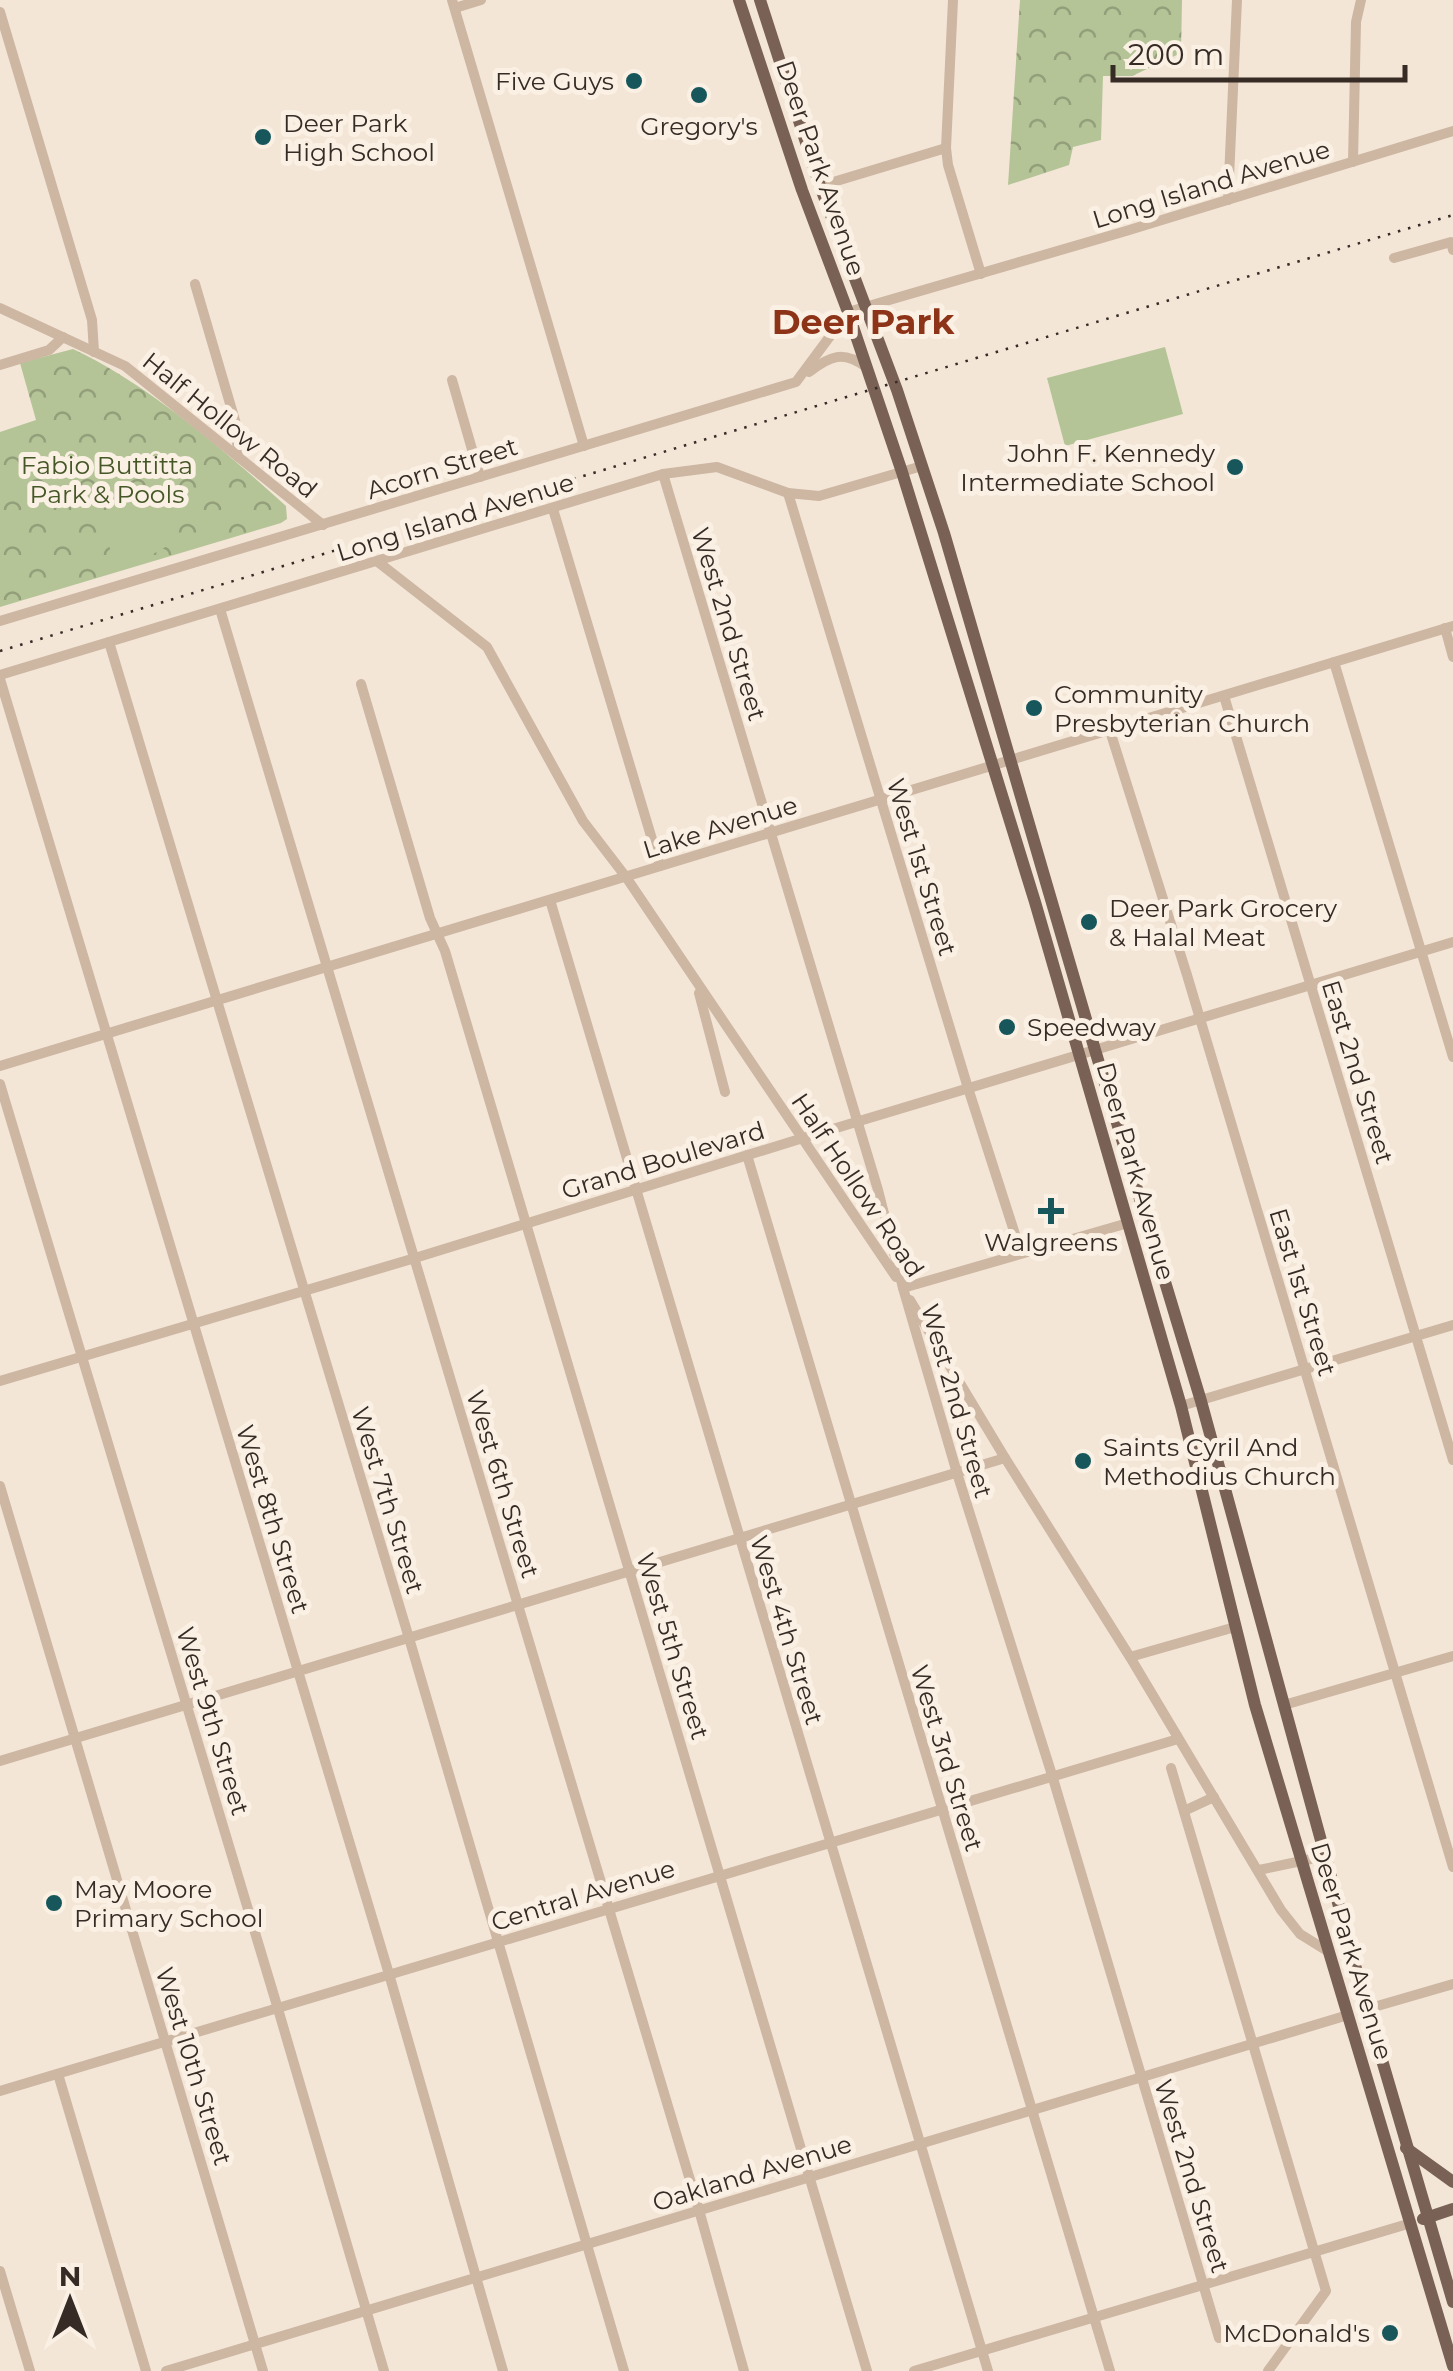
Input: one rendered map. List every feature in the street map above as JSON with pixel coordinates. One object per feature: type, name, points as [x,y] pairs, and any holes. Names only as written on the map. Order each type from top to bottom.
[{"type":"main road","name":"Deer Park Avenue","points":[[739,0],[902,472],[1035,902],[1182,1406],[1255,1705],[1453,2366]]},
{"type":"main road","name":"Deer Park Avenue","points":[[760,0],[820,186],[897,390],[1012,760],[1201,1401],[1366,2009],[1453,2302]]},
{"type":"main road","points":[[755,49],[785,77]]},
{"type":"main road","points":[[1406,2148],[1453,2182]]},
{"type":"main road","points":[[1411,2223],[1453,2209]]},
{"type":"street","points":[[481,0],[453,4],[584,446]]},
{"type":"street","points":[[953,0],[946,148],[982,274]]},
{"type":"street","points":[[1228,200],[1237,0]]},
{"type":"street","points":[[1353,162],[1356,22],[1361,0]]},
{"type":"street","points":[[0,12],[92,320],[94,349]]},
{"type":"street","name":"Long Island Avenue","points":[[865,307],[1453,131]]},
{"type":"street","points":[[820,186],[946,148]]},
{"type":"street","points":[[1394,258],[1450,242],[1453,250]]},
{"type":"street","points":[[195,284],[236,424],[238,457]]},
{"type":"street","points":[[796,382],[848,312],[865,307]]},
{"type":"street","name":"Half Hollow Road","points":[[0,308],[125,366],[323,525]]},
{"type":"street","points":[[0,365],[50,350],[63,337]]},
{"type":"street","name":"Acorn Street","points":[[0,621],[796,382],[834,358],[851,358],[866,367]]},
{"type":"street","points":[[452,380],[480,476]]},
{"type":"street","name":"Long Island Avenue","points":[[0,677],[663,474],[717,467],[788,493],[819,496],[922,466]]},
{"type":"street","name":"West 2nd Street","points":[[663,474],[957,1472],[1052,1775],[1219,2338]]},
{"type":"street","name":"West 1st Street","points":[[788,493],[1021,1252]]},
{"type":"street","points":[[553,509],[660,866]]},
{"type":"street","name":"Half Hollow Road","points":[[378,562],[487,646],[583,821],[626,877],[903,1288],[1281,1910],[1304,1936],[1329,1952]]},
{"type":"street","name":"West 6th Street","points":[[220,609],[744,2371]]},
{"type":"street","points":[[1449,627],[1453,657]]},
{"type":"street","name":"Lake Avenue","points":[[0,1066],[1449,627]]},
{"type":"street","name":"West 7th Street","points":[[109,642],[624,2371]]},
{"type":"street","points":[[1334,662],[1453,1057]]},
{"type":"street","name":"West 8th Street","points":[[0,677],[389,1974],[502,2371]]},
{"type":"street","name":"West 5th Street","points":[[360,684],[526,1224],[866,2371]]},
{"type":"street","name":"East 2nd Street","points":[[1224,696],[1453,1460]]},
{"type":"street","name":"East 1st Street","points":[[1110,730],[1200,1017],[1453,1867]]},
{"type":"street","name":"West 4th Street","points":[[550,900],[988,2371]]},
{"type":"street","name":"Grand Boulevard","points":[[0,1381],[1453,942]]},
{"type":"street","points":[[696,983],[725,1092]]},
{"type":"street","name":"West 9th Street","points":[[0,1084],[384,2371]]},
{"type":"street","name":"West 3rd Street","points":[[747,1155],[1110,2371]]},
{"type":"street","points":[[903,1288],[1128,1223]]},
{"type":"street","points":[[1182,1406],[1453,1325]]},
{"type":"street","points":[[0,1761],[1005,1458]]},
{"type":"street","name":"West 10th Street","points":[[0,1486],[264,2371]]},
{"type":"street","points":[[1130,1657],[1235,1627]]},
{"type":"street","points":[[1284,1705],[1453,1656]]},
{"type":"street","name":"Central Avenue","points":[[0,2091],[1178,1738]]},
{"type":"street","points":[[1172,1768],[1326,2291],[1268,2371]]},
{"type":"street","points":[[1184,1811],[1214,1797]]},
{"type":"street","points":[[1259,1870],[1325,1856]]},
{"type":"street","points":[[1366,2009],[1453,1984]]},
{"type":"street","name":"Oakland Avenue","points":[[166,2371],[1348,2014]]},
{"type":"street","points":[[58,2074],[146,2371]]},
{"type":"street","points":[[914,2371],[1411,2223]]},
{"type":"street","points":[[0,2270],[30,2371]]},
{"type":"green space","points":[[1020,0],[1182,0],[1181,53],[1132,76],[1103,76],[1101,140],[1073,147],[1069,165],[1008,185]]},
{"type":"green space","points":[[1165,347],[1183,414],[1065,446],[1047,378]]},
{"type":"green space","name":"Fabio Buttitta Park & Pools","points":[[73,349],[185,420],[286,506],[287,519],[0,607],[0,432],[36,420],[20,363]]},
{"type":"green space","points":[[145,498],[163,498],[171,507],[178,533],[165,547],[149,555],[111,554],[104,522],[117,508]]},
{"type":"railway","points":[[0,651],[1453,215]]},
{"type":"place","name":"Five Guys","points":[[634,81]]},
{"type":"place","name":"Gregory's","points":[[699,95]]},
{"type":"place","name":"Deer Park High School","points":[[263,137]]},
{"type":"place","name":"John F. Kennedy Intermediate School","points":[[1235,467]]},
{"type":"place","name":"Community Presbyterian Church","points":[[1034,708]]},
{"type":"place","name":"Deer Park Grocery & Halal Meat","points":[[1089,922]]},
{"type":"place","name":"Speedway","points":[[1007,1027]]},
{"type":"place","name":"Walgreens","points":[[1051,1211]]},
{"type":"place","name":"Saints Cyril And Methodius Church","points":[[1083,1461]]},
{"type":"place","name":"May Moore Primary School","points":[[54,1903]]},
{"type":"place","name":"McDonald's","points":[[1390,2333]]},
{"type":"district","name":"Deer Park","points":[[863,321]]}]
